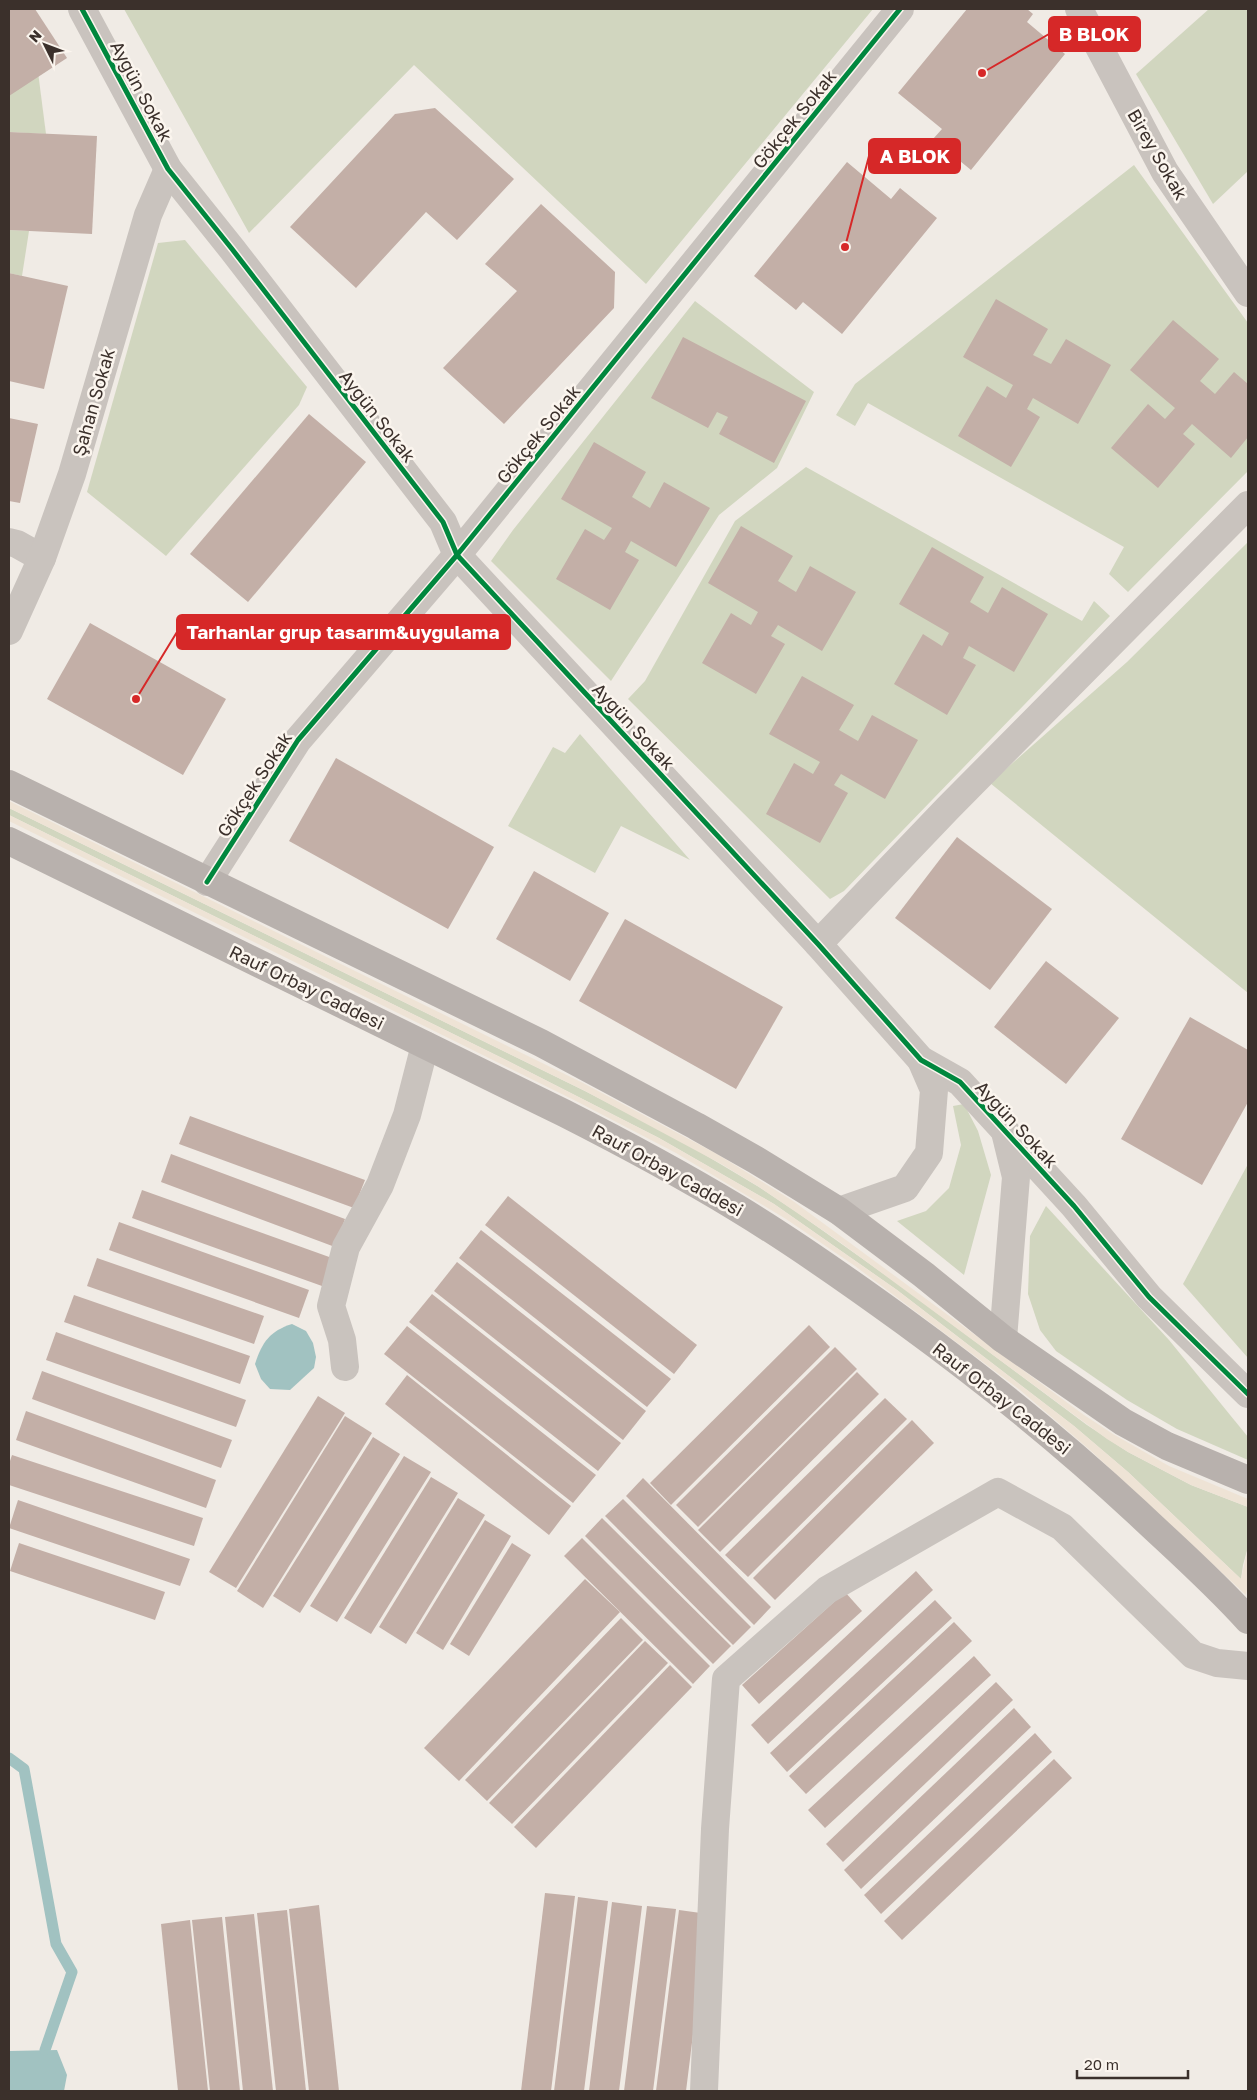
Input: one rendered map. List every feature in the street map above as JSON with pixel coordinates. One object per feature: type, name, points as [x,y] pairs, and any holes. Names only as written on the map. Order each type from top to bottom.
[{"type":"main road","points":[[9,784],[541,1043],[713,1136],[838,1211],[924,1275],[1003,1339],[1123,1422],[1167,1446],[1248,1480]]},
{"type":"main road","name":"Rauf Orbay Caddesi","points":[[9,841],[564,1113],[682,1176],[799,1247],[966,1367],[1088,1466],[1226,1595],[1248,1620]]},
{"type":"street","name":"Aygün Sokak","points":[[82,9],[168,169],[443,522],[457,555],[818,944],[921,1060],[960,1082],[1074,1206],[1149,1297],[1248,1394]]},
{"type":"street","name":"Gökçek Sokak","points":[[208,882],[298,740],[457,555],[900,9]]},
{"type":"street","name":"Birey Sokak","points":[[1079,9],[1165,172],[1248,293]]},
{"type":"street","name":"Şahan Sokak","points":[[9,631],[42,558],[72,474],[148,215],[168,169]]},
{"type":"street","points":[[818,944],[948,808],[1248,505]]},
{"type":"street","points":[[9,542],[17,544],[42,558]]},
{"type":"street","points":[[345,1367],[342,1340],[331,1306],[346,1247],[380,1184],[408,1115],[425,1045]]},
{"type":"street","points":[[838,1211],[905,1188],[929,1153],[934,1090],[921,1060]]},
{"type":"street","points":[[1003,1339],[1016,1177],[1004,1129]]},
{"type":"street","points":[[704,2091],[715,1829],[726,1679],[827,1590],[998,1492],[1062,1527],[1193,1655],[1217,1663],[1248,1666]]},
{"type":"green space","points":[[124,9],[873,9],[646,284],[414,65],[249,233]]},
{"type":"green space","points":[[1209,9],[1248,9],[1248,171],[1213,204],[1136,74]]},
{"type":"green space","points":[[9,33],[38,72],[46,134],[9,132]]},
{"type":"green space","points":[[1134,165],[1248,323],[1248,471],[1128,592],[1109,574],[1124,547],[868,403],[855,426],[836,415],[855,384]]},
{"type":"green space","points":[[9,230],[29,231],[22,276],[9,273]]},
{"type":"green space","points":[[185,240],[307,387],[299,405],[166,556],[87,492],[158,243]]},
{"type":"green space","points":[[695,301],[814,392],[777,468],[719,515],[611,681],[491,561],[513,530]]},
{"type":"green space","points":[[806,467],[1082,621],[1094,601],[1110,616],[844,891],[830,899],[628,699],[645,681],[735,521]]},
{"type":"green space","points":[[1248,542],[1248,993],[990,783],[1127,662]]},
{"type":"green space","points":[[580,734],[690,860],[621,826],[595,873],[508,826],[553,747],[565,753]]},
{"type":"green space","points":[[9,808],[585,1091],[685,1143],[759,1187],[905,1289],[1087,1425],[1128,1452],[1191,1485],[1248,1507],[1248,1547],[1241,1579],[1128,1472],[1074,1426],[897,1290],[774,1204],[659,1138],[502,1058],[9,815]]},
{"type":"green space","points":[[964,1104],[978,1131],[991,1175],[964,1275],[897,1221],[926,1211],[949,1188],[961,1145],[953,1106]]},
{"type":"green space","points":[[1248,1164],[1248,1358],[1183,1284]]},
{"type":"green space","points":[[1046,1206],[1169,1340],[1248,1437],[1248,1460],[1177,1429],[1127,1400],[1056,1351],[1040,1330],[1028,1294],[1030,1236]]},
{"type":"shaded area","points":[[9,801],[583,1083],[717,1154],[793,1201],[1084,1415],[1169,1466],[1248,1499],[1248,1507],[1191,1485],[1107,1439],[837,1240],[723,1165],[585,1091],[9,808]]},
{"type":"shaded area","points":[[9,815],[502,1058],[659,1138],[774,1204],[897,1290],[1074,1426],[1128,1472],[1241,1579],[1248,1547],[1246,1595],[1090,1450],[1020,1390],[855,1266],[786,1219],[676,1153],[574,1100],[9,821]]},
{"type":"water","points":[[292,1324],[306,1331],[313,1343],[316,1357],[314,1368],[290,1390],[270,1389],[261,1379],[255,1364],[268,1338],[278,1330]]},
{"type":"water","points":[[57,2050],[67,2075],[64,2091],[9,2091],[9,2051]]},
{"type":"building","points":[[9,9],[35,9],[67,58],[9,96]]},
{"type":"building","points":[[967,9],[1027,9],[1033,14],[1027,22],[1065,54],[971,170],[933,139],[942,129],[898,93]]},
{"type":"building","points":[[435,108],[514,179],[457,240],[426,212],[356,288],[290,227],[395,114]]},
{"type":"building","points":[[9,132],[97,136],[92,234],[9,230]]},
{"type":"building","points":[[847,162],[891,199],[900,188],[937,218],[842,334],[803,302],[796,310],[754,276]]},
{"type":"building","points":[[541,204],[615,272],[614,308],[504,424],[443,368],[517,291],[485,264]]},
{"type":"building","points":[[9,273],[68,286],[44,389],[9,381]]},
{"type":"building","points":[[996,299],[1048,329],[1033,355],[1051,364],[1066,339],[1111,365],[1078,424],[1033,398],[1027,409],[1040,417],[1011,467],[958,436],[987,386],[1006,398],[1013,385],[963,357]]},
{"type":"building","points":[[1173,320],[1219,359],[1200,381],[1215,394],[1234,372],[1248,384],[1248,437],[1231,458],[1192,424],[1183,434],[1195,444],[1158,488],[1111,448],[1148,404],[1165,419],[1175,408],[1130,370]]},
{"type":"building","points":[[683,337],[806,401],[774,463],[719,434],[728,417],[717,412],[708,428],[651,398]]},
{"type":"building","points":[[309,414],[366,462],[248,602],[190,554]]},
{"type":"building","points":[[9,418],[38,424],[20,503],[9,501]]},
{"type":"building","points":[[594,442],[646,472],[632,497],[650,508],[664,482],[710,508],[676,567],[631,541],[625,552],[639,560],[610,610],[556,579],[585,529],[604,540],[612,528],[561,499]]},
{"type":"building","points":[[741,526],[793,556],[778,581],[796,592],[810,566],[856,592],[822,651],[778,625],[771,636],[785,644],[756,694],[702,663],[731,613],[751,625],[758,612],[708,583]]},
{"type":"building","points":[[932,547],[984,577],[970,602],[988,613],[1002,587],[1048,614],[1014,672],[969,646],[963,658],[976,665],[947,715],[894,684],[923,634],[942,646],[949,633],[899,604]]},
{"type":"building","points":[[90,623],[226,699],[183,775],[47,699]]},
{"type":"building","points":[[802,676],[854,705],[839,730],[858,741],[872,715],[918,740],[885,799],[841,774],[834,785],[848,793],[820,843],[766,814],[794,763],[813,774],[820,762],[769,734]]},
{"type":"building","points":[[336,758],[494,847],[448,929],[289,841]]},
{"type":"building","points":[[957,837],[1052,909],[990,990],[895,918]]},
{"type":"building","points":[[534,871],[609,913],[570,981],[496,939]]},
{"type":"building","points":[[625,919],[783,1007],[736,1089],[579,1001]]},
{"type":"building","points":[[1046,961],[1119,1018],[1066,1084],[994,1027]]},
{"type":"building","points":[[1190,1017],[1248,1050],[1248,1102],[1202,1185],[1121,1139]]},
{"type":"building","points":[[190,1116],[365,1180],[354,1208],[179,1144]]},
{"type":"building","points":[[171,1154],[345,1219],[335,1247],[161,1182]]},
{"type":"building","points":[[142,1190],[332,1258],[322,1286],[132,1218]]},
{"type":"building","points":[[508,1196],[697,1345],[674,1374],[485,1225]]},
{"type":"building","points":[[119,1222],[309,1290],[299,1318],[109,1250]]},
{"type":"building","points":[[481,1230],[671,1379],[647,1407],[459,1258]]},
{"type":"building","points":[[97,1258],[264,1316],[254,1344],[87,1286]]},
{"type":"building","points":[[457,1262],[646,1411],[623,1440],[434,1291]]},
{"type":"building","points":[[432,1294],[621,1443],[598,1471],[409,1322]]},
{"type":"building","points":[[74,1295],[250,1356],[240,1384],[64,1322]]},
{"type":"building","points":[[809,1325],[830,1347],[671,1505],[650,1483]]},
{"type":"building","points":[[407,1326],[596,1475],[573,1503],[384,1354]]},
{"type":"building","points":[[56,1332],[246,1400],[236,1427],[46,1360]]},
{"type":"building","points":[[835,1347],[857,1369],[698,1527],[676,1505]]},
{"type":"building","points":[[42,1371],[232,1440],[221,1468],[32,1399]]},
{"type":"building","points":[[857,1372],[879,1394],[720,1552],[698,1530]]},
{"type":"building","points":[[407,1375],[571,1506],[549,1535],[385,1404]]},
{"type":"building","points":[[318,1396],[345,1413],[236,1588],[209,1572]]},
{"type":"building","points":[[885,1398],[907,1419],[748,1577],[725,1555]]},
{"type":"building","points":[[26,1411],[216,1480],[206,1508],[16,1440]]},
{"type":"building","points":[[345,1416],[372,1433],[263,1608],[237,1591]]},
{"type":"building","points":[[912,1420],[934,1443],[775,1600],[753,1578]]},
{"type":"building","points":[[373,1437],[400,1454],[300,1613],[273,1596]]},
{"type":"building","points":[[12,1455],[203,1518],[194,1546],[9,1485],[9,1464]]},
{"type":"building","points":[[404,1456],[431,1472],[337,1622],[310,1606]]},
{"type":"building","points":[[431,1477],[458,1493],[371,1634],[344,1618]]},
{"type":"building","points":[[643,1478],[771,1607],[754,1625],[626,1496]]},
{"type":"building","points":[[458,1498],[485,1515],[406,1644],[379,1627]]},
{"type":"building","points":[[623,1499],[751,1627],[733,1645],[605,1516]]},
{"type":"building","points":[[18,1500],[190,1559],[180,1586],[9,1528]]},
{"type":"building","points":[[602,1518],[731,1646],[713,1664],[585,1536]]},
{"type":"building","points":[[485,1520],[511,1536],[443,1650],[416,1633]]},
{"type":"building","points":[[582,1538],[710,1666],[693,1684],[564,1556]]},
{"type":"building","points":[[19,1543],[165,1592],[155,1620],[10,1571]]},
{"type":"building","points":[[512,1543],[531,1555],[469,1656],[450,1644]]},
{"type":"building","points":[[916,1571],[933,1590],[768,1744],[751,1725]]},
{"type":"building","points":[[585,1579],[620,1612],[459,1781],[424,1748]]},
{"type":"building","points":[[845,1592],[862,1611],[759,1704],[742,1685]]},
{"type":"building","points":[[935,1600],[952,1618],[787,1772],[770,1753]]},
{"type":"building","points":[[621,1618],[643,1640],[487,1801],[465,1780]]},
{"type":"building","points":[[954,1622],[972,1641],[806,1794],[789,1776]]},
{"type":"building","points":[[645,1641],[668,1663],[512,1824],[489,1803]]},
{"type":"building","points":[[974,1656],[991,1675],[825,1828],[808,1810]]},
{"type":"building","points":[[670,1665],[692,1687],[536,1848],[514,1827]]},
{"type":"building","points":[[996,1682],[1013,1700],[843,1862],[826,1844]]},
{"type":"building","points":[[1014,1708],[1031,1727],[861,1889],[844,1870]]},
{"type":"building","points":[[1035,1733],[1052,1752],[881,1914],[864,1895]]},
{"type":"building","points":[[1054,1759],[1072,1778],[902,1940],[884,1921]]},
{"type":"building","points":[[545,1893],[575,1896],[551,2091],[521,2091]]},
{"type":"building","points":[[578,1897],[608,1901],[584,2091],[554,2091]]},
{"type":"building","points":[[612,1902],[642,1906],[619,2091],[589,2091]]},
{"type":"building","points":[[319,1905],[339,2091],[309,2091],[289,1909]]},
{"type":"building","points":[[647,1906],[676,1909],[653,2091],[624,2091]]},
{"type":"building","points":[[287,1910],[306,2091],[276,2091],[257,1913]]},
{"type":"building","points":[[679,1910],[708,1914],[686,2091],[656,2091]]},
{"type":"building","points":[[254,1914],[273,2091],[243,2091],[225,1917]]},
{"type":"building","points":[[222,1917],[240,2091],[210,2091],[192,1920]]},
{"type":"building","points":[[190,1920],[208,2091],[178,2091],[161,1924]]},
{"type":"waterway","points":[[9,1758],[24,1769],[56,1944],[72,1972],[45,2050]]},
{"type":"cycle path","points":[[82,9],[168,169],[443,522],[457,555],[818,944],[921,1060],[960,1082],[1074,1206],[1149,1297],[1248,1394]]},
{"type":"cycle path","points":[[207,882],[298,740],[457,555],[900,9]]},
{"type":"place","name":"B BLOK","points":[[982,73]]},
{"type":"place","name":"A BLOK","points":[[845,247]]},
{"type":"place","name":"Tarhanlar grup tasarım&uygulama","points":[[136,699]]}]
